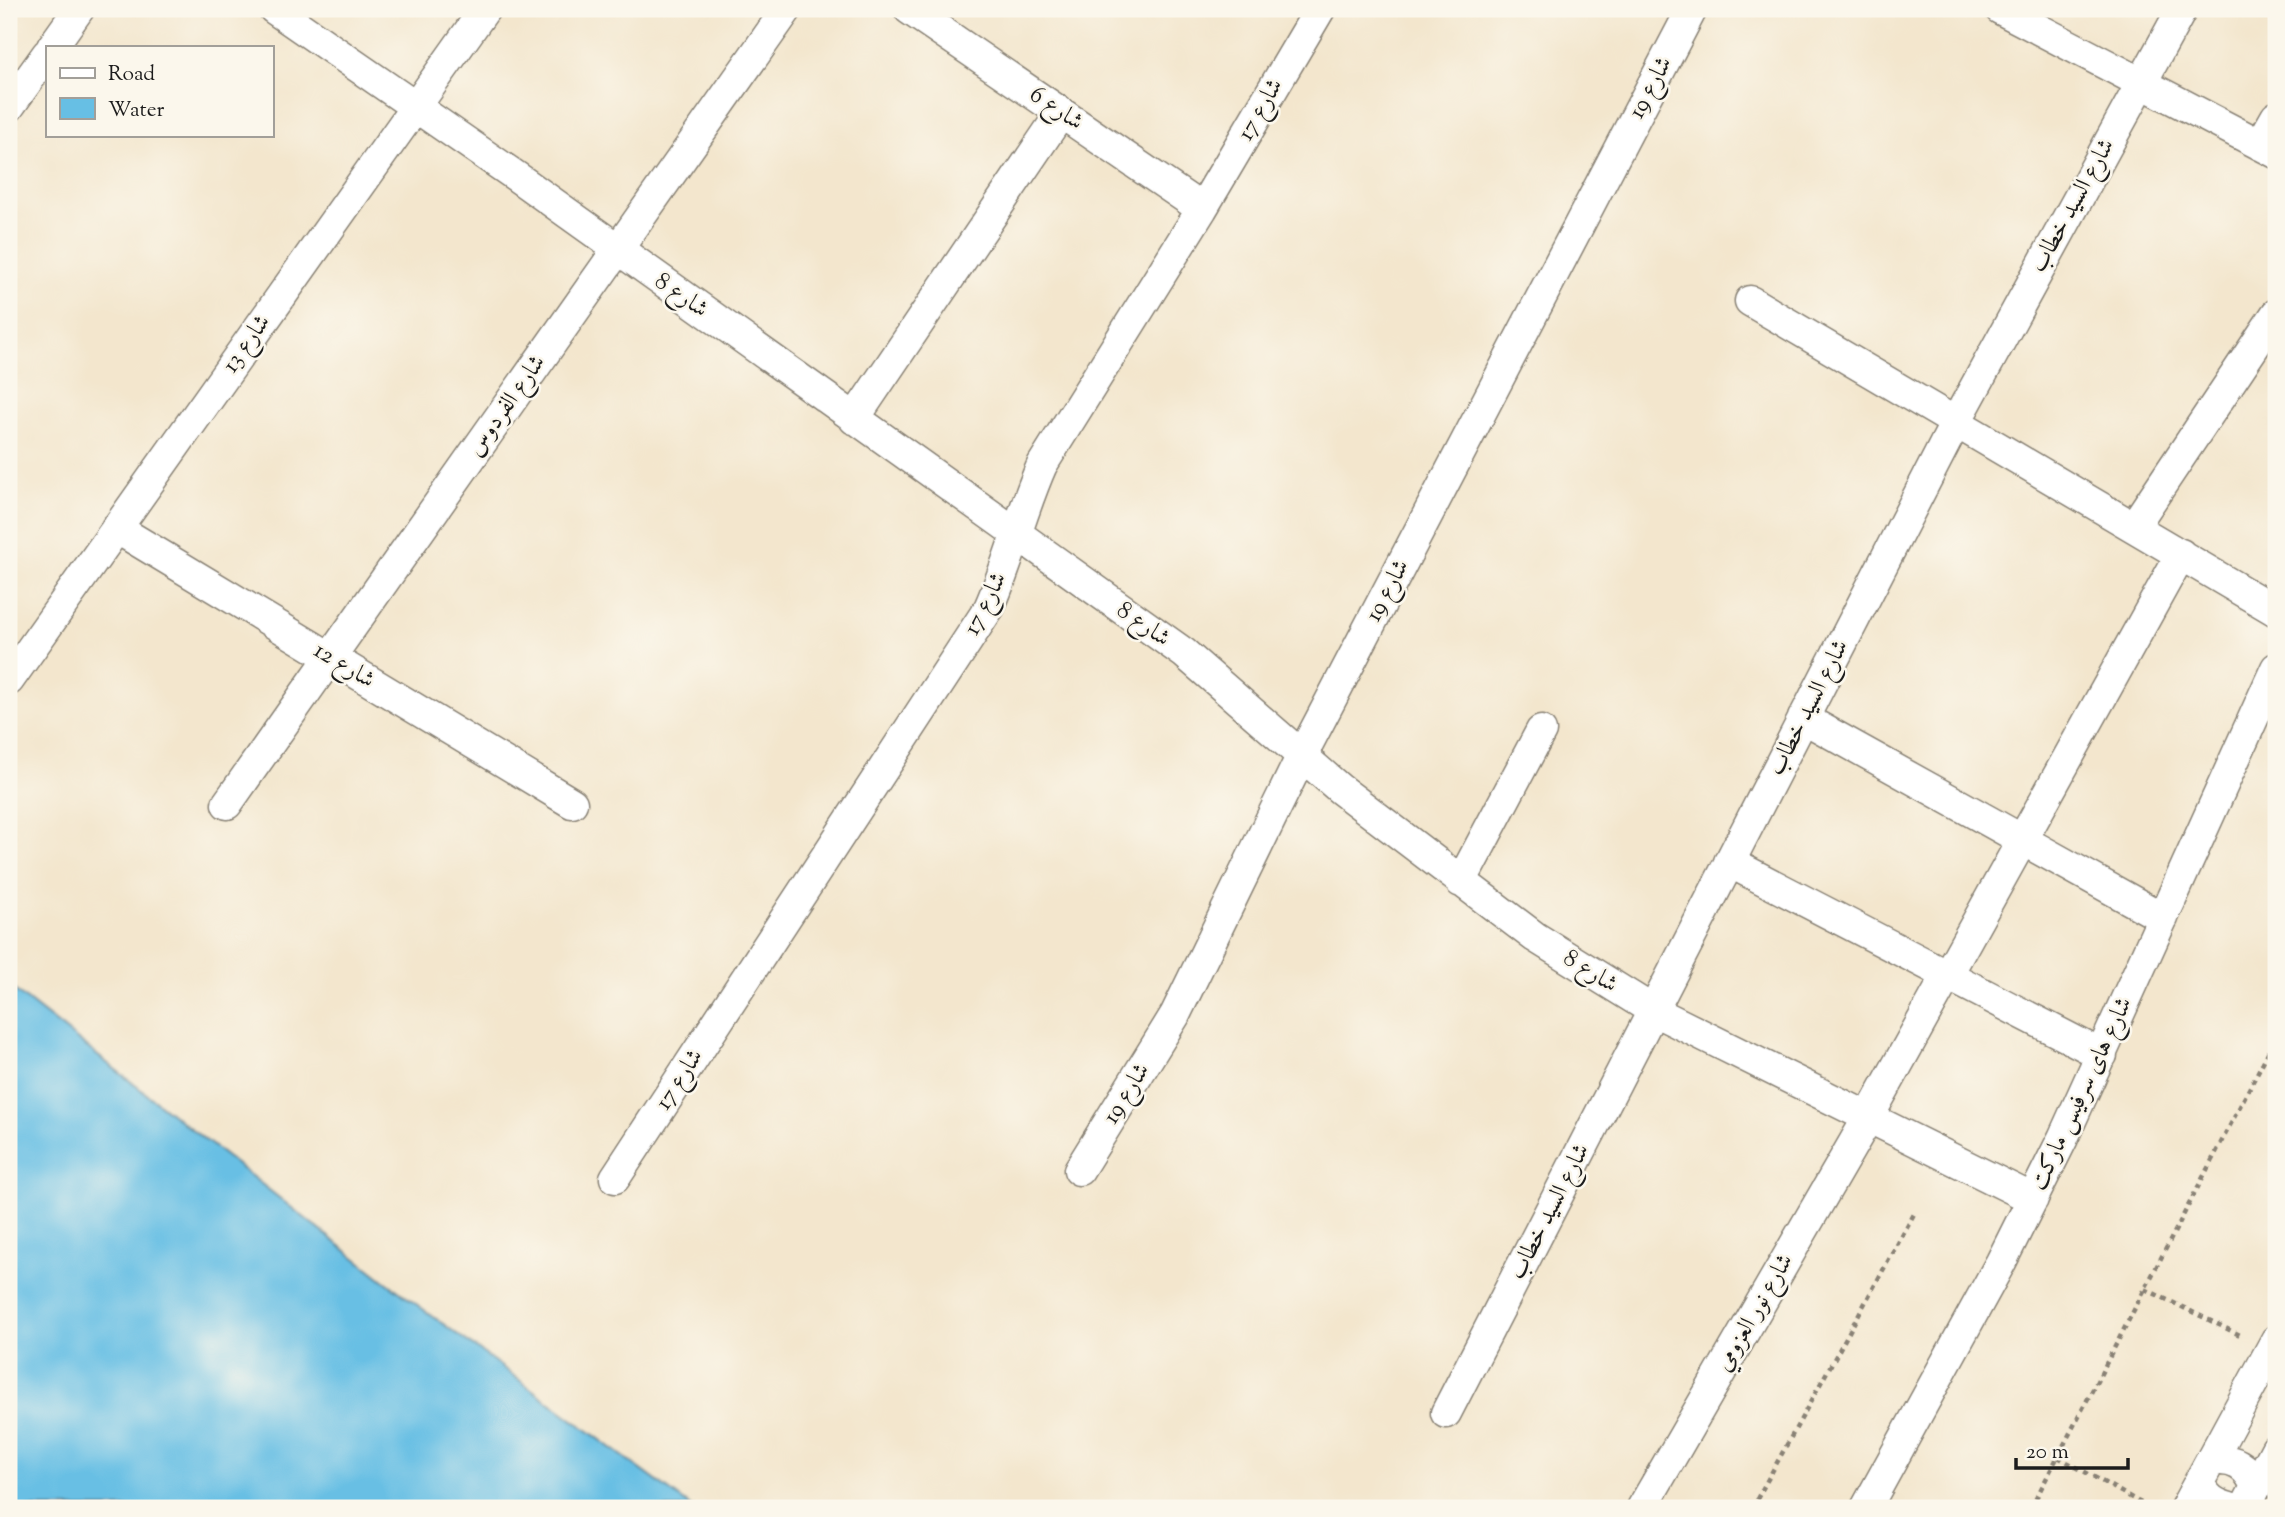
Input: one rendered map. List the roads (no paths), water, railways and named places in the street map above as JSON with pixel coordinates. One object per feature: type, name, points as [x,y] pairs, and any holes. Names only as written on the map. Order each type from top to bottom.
[{"type":"street","points":[[53,46],[79,9]]},
{"type":"street","name":"شارع 8","points":[[274,9],[417,106],[1184,653],[1302,755],[1461,882],[1535,937],[1654,1011],[2033,1199]]},
{"type":"street","name":"شارع 13","points":[[9,680],[485,9]]},
{"type":"street","name":"شارع الفردوس","points":[[227,804],[787,9]]},
{"type":"street","name":"شارع 6","points":[[909,9],[1202,209]]},
{"type":"street","name":"شارع 17","points":[[615,1178],[989,608],[1005,572],[1015,534],[1042,465],[1202,209],[1320,9]]},
{"type":"street","name":"شارع 19","points":[[1079,1170],[1175,1016],[1302,755],[1692,9]]},
{"type":"street","points":[[2000,9],[2268,149],[2276,117]]},
{"type":"street","name":"شارع السيد خطاب","points":[[1446,1413],[1957,420],[2182,9]]},
{"type":"street","points":[[9,107],[46,55]]},
{"type":"street","points":[[854,419],[1061,113]]},
{"type":"street","points":[[1750,301],[1957,420],[2276,611]]},
{"type":"street","points":[[2134,526],[2276,314]]},
{"type":"street","name":"شارع 12","points":[[116,528],[572,803]]},
{"type":"street","name":"شارع نور العزومي","points":[[1642,1508],[1868,1118],[2181,554]]},
{"type":"street","name":"شارع هاى سرفيس ماركت","points":[[1866,1508],[2033,1199],[2102,1055],[2276,668]]},
{"type":"street","points":[[1803,718],[2163,918]]},
{"type":"street","points":[[1461,882],[1541,731]]},
{"type":"street","points":[[1730,862],[2102,1055]]},
{"type":"street","points":[[2198,1484],[2274,1345]]},
{"type":"street","points":[[2248,1503],[2276,1449]]},
{"type":"street","points":[[2198,1484],[2234,1461],[2252,1476],[2248,1503]]},
{"type":"street","points":[[2198,1484],[2206,1497],[2218,1505],[2248,1503]]},
{"type":"water","points":[[9,986],[385,1281],[693,1508],[9,1508]]}]
